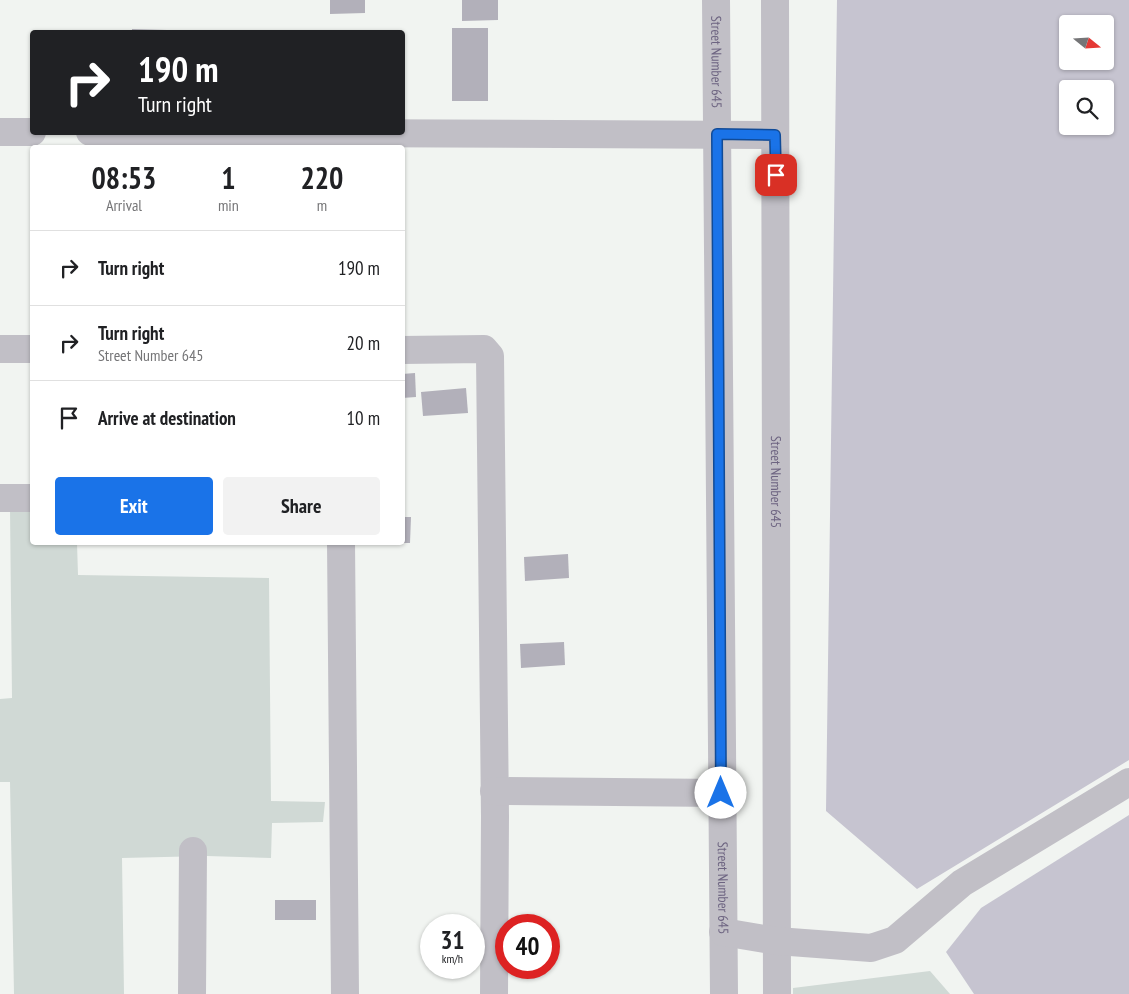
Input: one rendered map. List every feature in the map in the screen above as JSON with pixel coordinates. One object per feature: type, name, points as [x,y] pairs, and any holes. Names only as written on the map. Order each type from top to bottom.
[{"type":"street","name":"Street Number 645","points":[[716,0],[724,994]]},
{"type":"street","name":"Street Number 645","points":[[775,0],[777,994]]},
{"type":"street","points":[[0,132],[30,132]]},
{"type":"street","points":[[141,135],[242,141],[717,134],[775,135]]},
{"type":"street","points":[[0,349],[30,349]]},
{"type":"street","points":[[405,350],[484,349],[490,356],[494,994]]},
{"type":"street","points":[[0,498],[30,498]]},
{"type":"street","points":[[341,545],[345,994]]},
{"type":"street","points":[[723,932],[777,941],[872,948],[895,940],[962,884],[1129,782]]},
{"type":"street","points":[[494,791],[721,793]]},
{"type":"street","points":[[192,994],[193,852]]},
{"type":"shaded area","points":[[837,0],[1129,0],[1129,760],[917,889],[826,811]]},
{"type":"shaded area","points":[[10,509],[30,510],[30,545],[77,545],[78,575],[269,578],[271,801],[325,802],[323,822],[272,823],[271,858],[207,856],[122,858],[124,994],[14,994],[10,782],[0,782],[0,699],[12,698]]},
{"type":"shaded area","points":[[1129,815],[1129,994],[974,994],[946,952],[981,908]]},
{"type":"shaded area","points":[[930,971],[950,994],[793,994],[793,988]]},
{"type":"building","points":[[330,0],[365,0],[365,13],[330,14]]},
{"type":"building","points":[[462,0],[498,0],[498,20],[462,21]]},
{"type":"building","points":[[452,28],[488,28],[488,101],[452,101]]},
{"type":"building","points":[[132,29],[167,30],[132,30]]},
{"type":"building","points":[[415,373],[416,397],[405,398],[405,374]]},
{"type":"building","points":[[466,388],[468,413],[423,416],[421,392]]},
{"type":"building","points":[[405,517],[411,517],[410,543],[405,543]]},
{"type":"building","points":[[568,554],[569,578],[525,581],[524,557]]},
{"type":"building","points":[[564,642],[565,665],[521,668],[520,644]]},
{"type":"building","points":[[275,900],[316,900],[316,920],[275,920]]},
{"type":"route","points":[[721,793],[717,134],[775,135],[776,175]]}]
